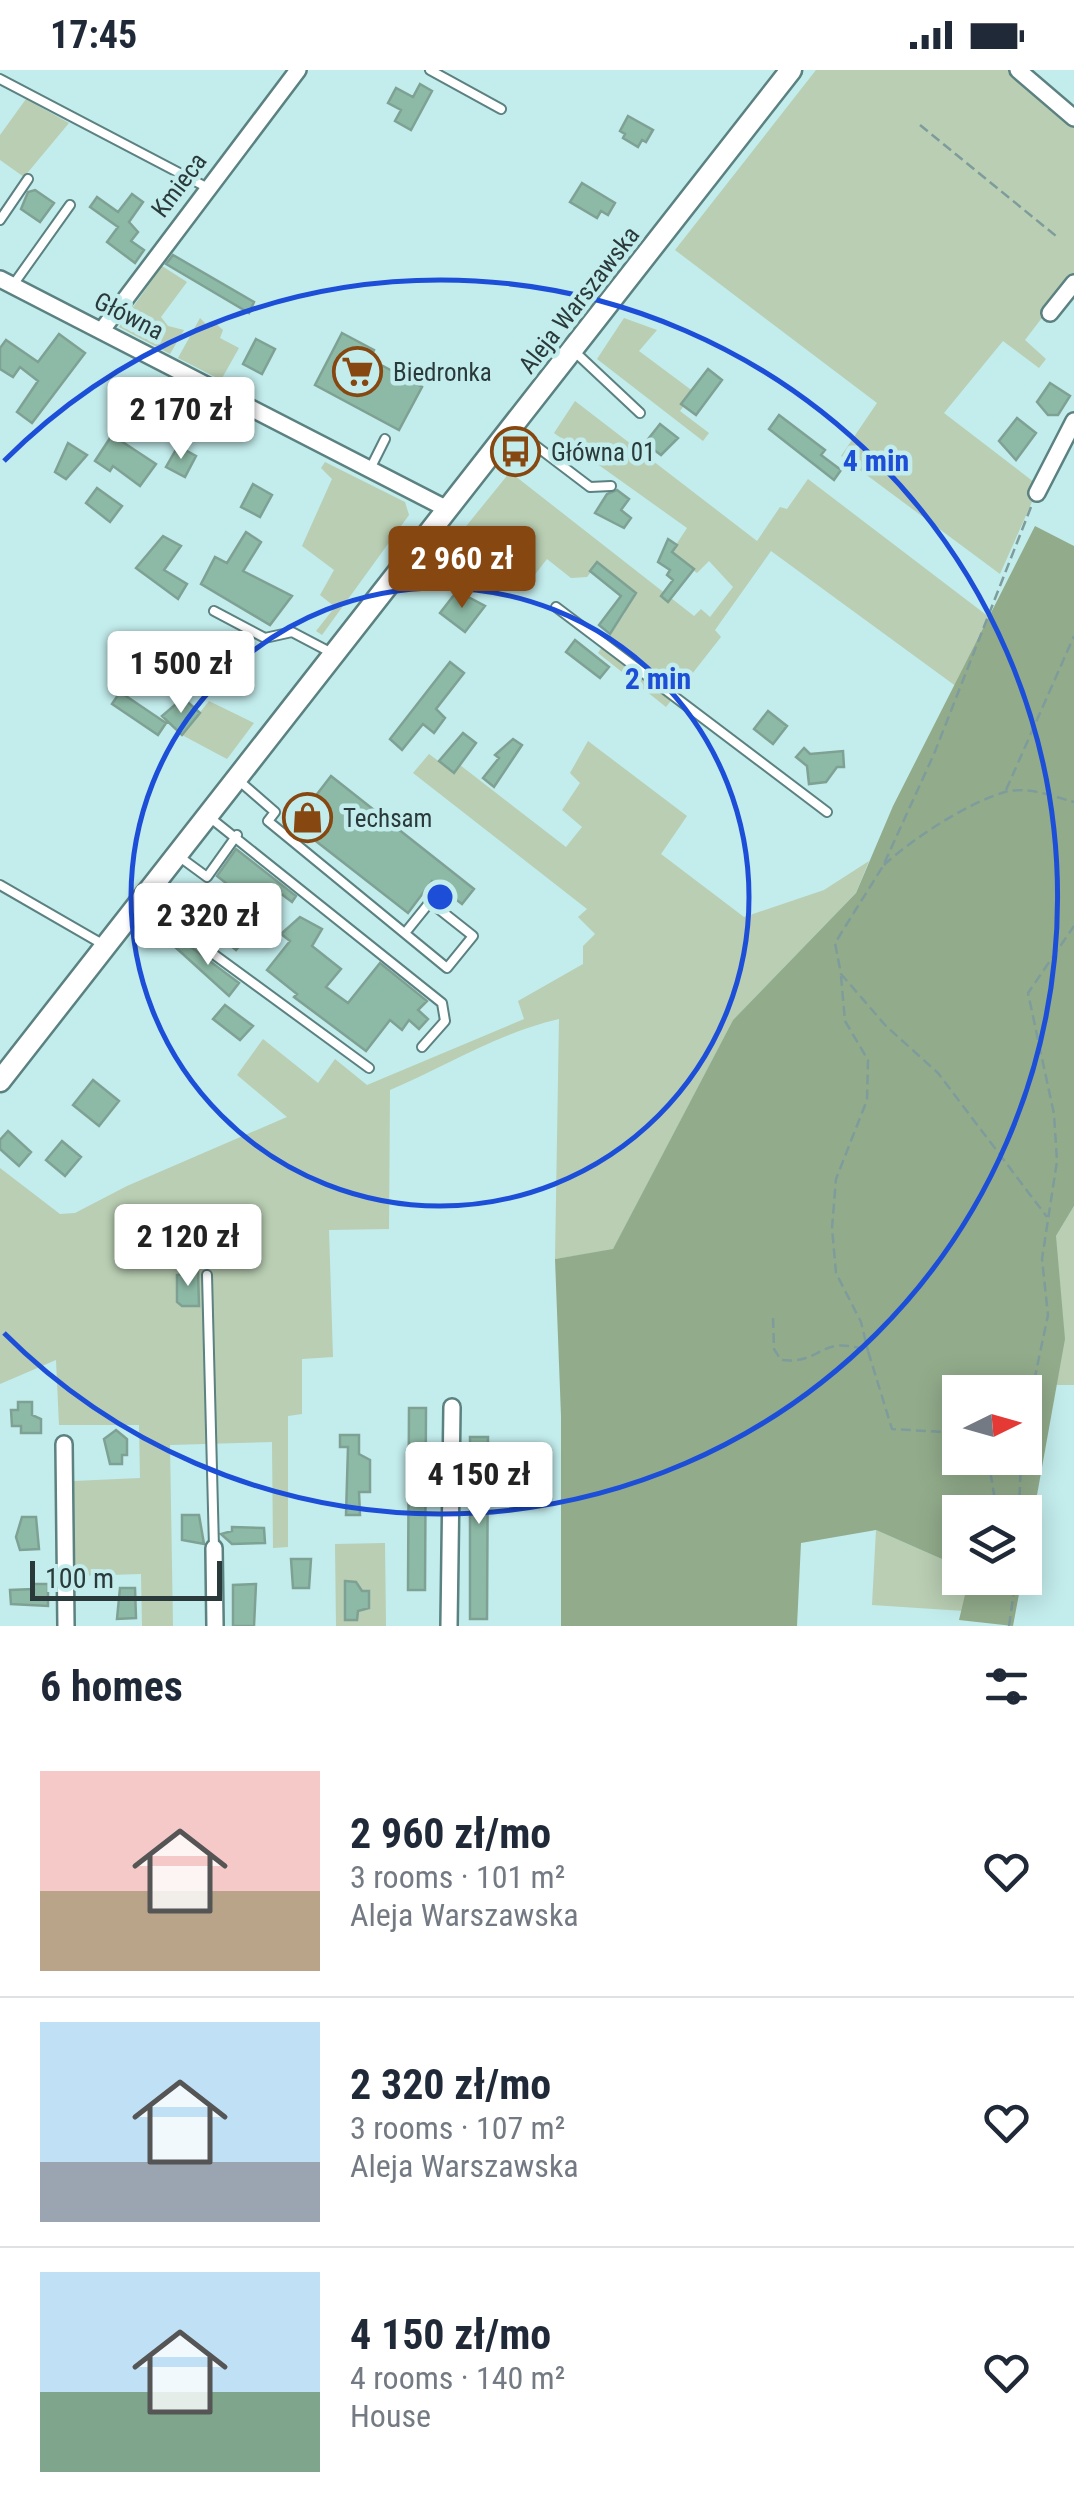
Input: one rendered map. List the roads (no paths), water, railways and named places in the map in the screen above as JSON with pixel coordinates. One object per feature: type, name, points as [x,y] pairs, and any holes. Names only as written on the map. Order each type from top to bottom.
[{"type":"street","name":"Kmieca","points":[[102,330],[298,70]]},
{"type":"street","name":"Aleja Warszawska","points":[[0,1081],[790,70]]},
{"type":"street","points":[[1018,70],[1074,118]]},
{"type":"street","name":"Główna","points":[[7,282],[371,466],[448,510]]},
{"type":"street","points":[[1050,314],[1074,283]]},
{"type":"street","points":[[1037,494],[1074,421]]},
{"type":"street","points":[[449,1626],[452,1407]]},
{"type":"street","points":[[64,1444],[66,1626]]},
{"type":"street","points":[[214,1548],[215,1626]]},
{"type":"lane","points":[[430,70],[501,108]]},
{"type":"lane","points":[[0,79],[208,188]]},
{"type":"lane","points":[[0,220],[28,179]]},
{"type":"lane","points":[[7,282],[70,204]]},
{"type":"lane","points":[[572,350],[640,413]]},
{"type":"lane","points":[[512,427],[590,487],[612,486]]},
{"type":"lane","points":[[371,466],[385,440]]},
{"type":"lane","points":[[556,607],[826,812]]},
{"type":"lane","points":[[214,611],[265,638],[292,632],[334,654]]},
{"type":"lane","points":[[237,779],[276,812],[268,821],[447,968],[473,936],[430,902],[405,933]]},
{"type":"lane","points":[[208,816],[237,834],[442,1003],[445,1021],[422,1047]]},
{"type":"lane","points":[[177,854],[207,877],[237,834]]},
{"type":"lane","points":[[0,885],[106,946]]},
{"type":"lane","points":[[141,901],[369,1068]]},
{"type":"lane","points":[[207,1274],[214,1548]]},
{"type":"place","name":"Biedronka","points":[[358,372]]},
{"type":"place","name":"Główna 01","points":[[516,452]]},
{"type":"place","name":"Techsam","points":[[308,818]]}]
